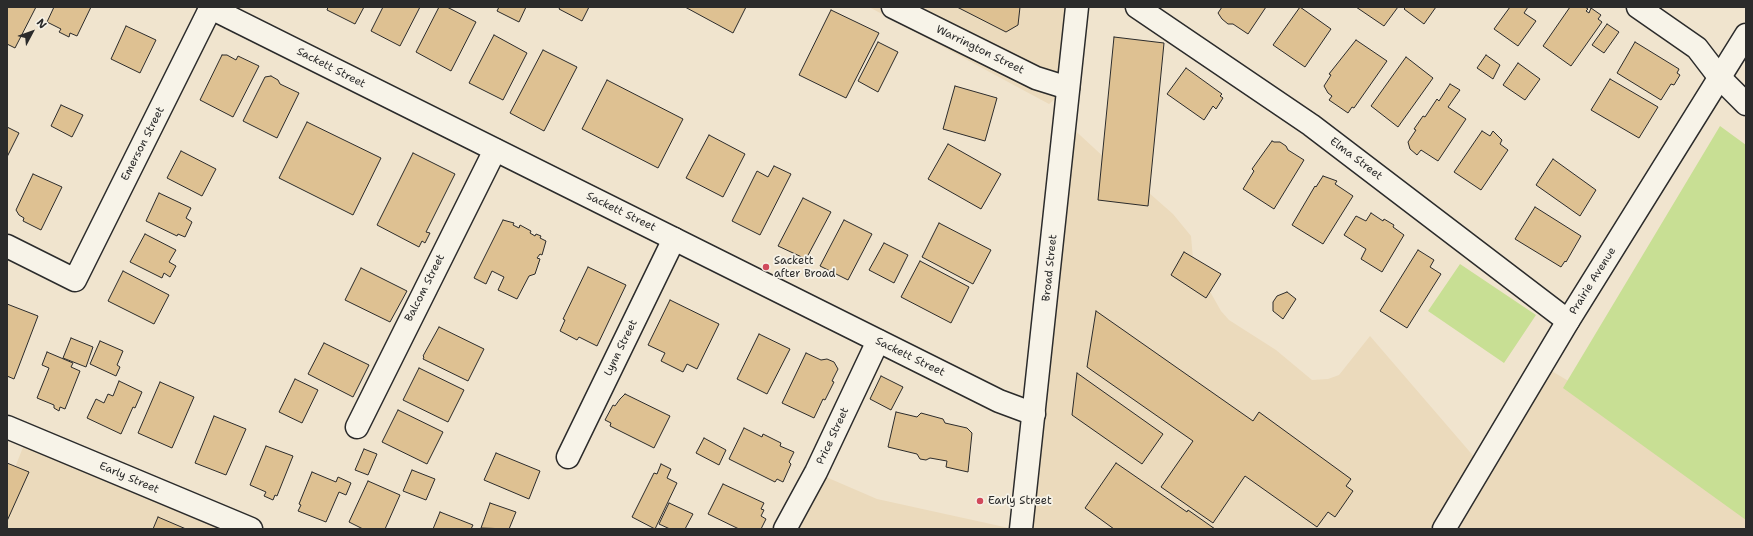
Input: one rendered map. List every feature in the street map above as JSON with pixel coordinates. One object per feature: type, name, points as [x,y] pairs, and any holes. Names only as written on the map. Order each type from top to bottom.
[{"type":"street","name":"Sackett Street","points":[[210,7],[999,401],[1034,414]]},
{"type":"street","name":"Emerson Street","points":[[7,246],[74,280],[210,7]]},
{"type":"street","name":"Warrington Street","points":[[893,7],[1036,78],[1068,88]]},
{"type":"street","name":"Broad Street","points":[[1021,529],[1078,7]]},
{"type":"street","name":"Elma Street","points":[[1137,7],[1311,125],[1568,321]]},
{"type":"street","points":[[1638,7],[1697,48],[1720,78],[1746,104]]},
{"type":"street","name":"Prairie Avenue","points":[[1444,529],[1568,321],[1746,35]]},
{"type":"street","name":"Balcom Street","points":[[357,428],[495,150]]},
{"type":"street","name":"Lynn Street","points":[[568,457],[674,239]]},
{"type":"street","name":"Price Street","points":[[785,529],[816,472],[878,341]]},
{"type":"street","name":"Early Street","points":[[7,427],[251,529]]},
{"type":"shaded area","points":[[869,7],[1066,7],[1056,98],[1049,104]]},
{"type":"shaded area","points":[[1055,112],[1107,160],[1140,185],[1173,214],[1191,236],[1193,259],[1221,311],[1229,320],[1276,350],[1312,380],[1328,379],[1339,375],[1370,336],[1482,466],[1545,367],[1592,395],[1746,510],[1746,529],[789,529],[819,474],[877,499],[1009,528],[1014,507]]},
{"type":"shaded area","points":[[27,437],[253,529],[7,529],[7,488]]},
{"type":"green space","points":[[1720,126],[1746,145],[1746,520],[1563,388]]},
{"type":"green space","points":[[1460,264],[1536,315],[1504,363],[1428,311]]},
{"type":"building","points":[[7,7],[36,7],[15,48],[7,44]]},
{"type":"building","points":[[54,7],[91,7],[77,36],[70,33],[69,37],[59,32],[61,29],[47,22]]},
{"type":"building","points":[[328,7],[364,7],[355,24],[327,10]]},
{"type":"building","points":[[383,7],[420,7],[400,46],[371,31]]},
{"type":"building","points":[[439,7],[447,7],[476,22],[451,71],[416,52]]},
{"type":"building","points":[[499,7],[526,7],[519,22],[497,11]]},
{"type":"building","points":[[560,7],[589,7],[582,21],[559,9]]},
{"type":"building","points":[[685,7],[746,7],[733,33]]},
{"type":"building","points":[[957,7],[1020,7],[1018,25],[1006,32]]},
{"type":"building","points":[[1222,7],[1266,7],[1248,34],[1233,24],[1228,24],[1222,19],[1218,13]]},
{"type":"building","points":[[1300,7],[1331,29],[1305,67],[1273,45]]},
{"type":"building","points":[[1356,7],[1398,7],[1384,26]]},
{"type":"building","points":[[1406,7],[1436,7],[1424,24],[1404,9]]},
{"type":"building","points":[[1510,7],[1528,7],[1524,13],[1536,21],[1518,46],[1494,29]]},
{"type":"building","points":[[1570,7],[1585,7],[1588,9],[1586,11],[1589,13],[1591,8],[1601,15],[1598,19],[1602,22],[1571,66],[1543,46]]},
{"type":"building","points":[[831,10],[879,33],[846,98],[799,75]]},
{"type":"building","points":[[1607,24],[1619,32],[1604,53],[1592,45]]},
{"type":"building","points":[[126,26],[156,40],[140,73],[111,59]]},
{"type":"building","points":[[494,35],[527,53],[503,100],[469,83]]},
{"type":"building","points":[[1114,37],[1164,43],[1148,206],[1098,200]]},
{"type":"building","points":[[1356,40],[1387,61],[1354,108],[1352,107],[1348,113],[1329,100],[1332,96],[1328,93],[1324,86],[1331,75],[1329,74]]},
{"type":"building","points":[[878,42],[898,52],[878,92],[858,81]]},
{"type":"building","points":[[1635,42],[1679,69],[1677,73],[1680,75],[1674,85],[1671,84],[1661,100],[1617,73]]},
{"type":"building","points":[[543,50],[577,67],[544,131],[510,113]]},
{"type":"building","points":[[222,55],[227,55],[236,60],[238,56],[259,66],[233,117],[200,100]]},
{"type":"building","points":[[1486,55],[1500,65],[1493,79],[1477,68]]},
{"type":"building","points":[[1406,57],[1433,78],[1398,127],[1371,106]]},
{"type":"building","points":[[1518,63],[1540,79],[1525,100],[1503,85]]},
{"type":"building","points":[[1186,68],[1222,94],[1220,96],[1223,98],[1216,109],[1213,106],[1204,120],[1167,94]]},
{"type":"building","points":[[271,76],[278,80],[280,84],[299,93],[277,138],[243,121],[265,77]]},
{"type":"building","points":[[1610,79],[1658,107],[1639,138],[1591,110]]},
{"type":"building","points":[[607,80],[683,119],[658,168],[582,129]]},
{"type":"building","points":[[1450,84],[1460,90],[1448,107],[1466,119],[1438,161],[1421,150],[1417,155],[1410,149],[1408,142],[1416,130],[1414,129],[1423,116],[1425,117],[1437,99],[1439,101]]},
{"type":"building","points":[[955,86],[997,98],[985,141],[943,129]]},
{"type":"building","points":[[61,105],[83,115],[72,137],[51,126]]},
{"type":"building","points":[[307,122],[381,158],[353,215],[279,178]]},
{"type":"building","points":[[7,127],[19,133],[7,157]]},
{"type":"building","points":[[1482,131],[1490,136],[1493,131],[1502,140],[1500,144],[1508,150],[1481,190],[1454,172]]},
{"type":"building","points":[[709,135],[745,154],[723,197],[686,178]]},
{"type":"building","points":[[1272,141],[1280,142],[1286,146],[1288,150],[1304,160],[1274,209],[1243,189],[1254,171],[1252,169]]},
{"type":"building","points":[[948,144],[1001,174],[981,209],[928,179]]},
{"type":"building","points":[[181,151],[216,169],[202,196],[167,178]]},
{"type":"building","points":[[413,153],[455,174],[426,232],[430,233],[425,243],[422,241],[419,247],[377,225]]},
{"type":"building","points":[[1553,159],[1596,190],[1580,216],[1536,185]]},
{"type":"building","points":[[774,166],[791,174],[760,235],[732,221],[757,171],[768,177]]},
{"type":"building","points":[[33,174],[62,187],[41,230],[23,221],[24,218],[19,215],[16,210]]},
{"type":"building","points":[[1323,176],[1337,181],[1335,184],[1353,196],[1323,244],[1292,225],[1315,186],[1316,187]]},
{"type":"building","points":[[159,193],[191,208],[186,218],[192,222],[185,237],[178,234],[177,236],[146,221]]},
{"type":"building","points":[[803,198],[831,212],[806,259],[778,246]]},
{"type":"building","points":[[1535,207],[1581,236],[1566,262],[1565,261],[1561,267],[1515,239]]},
{"type":"building","points":[[1371,213],[1383,221],[1384,219],[1394,225],[1393,227],[1404,235],[1382,272],[1361,259],[1366,249],[1344,235],[1356,216],[1366,221]]},
{"type":"building","points":[[503,220],[514,223],[513,225],[519,228],[520,225],[531,231],[530,233],[535,236],[536,234],[541,236],[540,238],[546,241],[542,255],[540,254],[537,258],[540,259],[535,274],[529,276],[517,299],[498,290],[504,277],[492,271],[486,284],[474,278]]},
{"type":"building","points":[[844,220],[872,234],[848,280],[820,266]]},
{"type":"building","points":[[939,223],[991,250],[973,284],[922,257]]},
{"type":"building","points":[[145,234],[176,250],[169,262],[176,266],[170,277],[164,273],[162,278],[130,262]]},
{"type":"building","points":[[884,243],[908,255],[894,283],[869,270]]},
{"type":"building","points":[[1418,250],[1434,260],[1430,267],[1441,274],[1407,328],[1380,311]]},
{"type":"building","points":[[1184,252],[1221,274],[1206,298],[1171,275]]},
{"type":"building","points":[[920,261],[969,287],[951,323],[901,297]]},
{"type":"building","points":[[588,267],[626,285],[597,346],[579,337],[577,340],[560,331],[565,320],[563,319]]},
{"type":"building","points":[[361,268],[407,291],[390,322],[345,300]]},
{"type":"building","points":[[123,271],[169,295],[154,324],[108,301]]},
{"type":"building","points":[[1287,292],[1296,299],[1283,319],[1273,311],[1273,302],[1277,296]]},
{"type":"building","points":[[670,300],[719,324],[697,369],[687,364],[683,372],[661,361],[665,353],[648,345]]},
{"type":"building","points":[[7,304],[38,316],[14,379],[7,376]]},
{"type":"building","points":[[1096,311],[1253,421],[1259,412],[1351,479],[1346,486],[1353,491],[1335,517],[1328,512],[1317,527],[1245,476],[1213,523],[1161,487],[1193,441],[1087,367]]},
{"type":"building","points":[[439,327],[484,349],[468,381],[423,359],[423,356]]},
{"type":"building","points":[[759,334],[790,349],[767,394],[737,379]]},
{"type":"building","points":[[71,338],[93,347],[86,367],[63,358]]},
{"type":"building","points":[[100,341],[123,351],[117,365],[120,367],[116,376],[90,364]]},
{"type":"building","points":[[324,343],[369,365],[353,397],[308,374]]},
{"type":"building","points":[[47,352],[73,363],[71,367],[80,371],[65,409],[60,407],[59,411],[54,408],[54,405],[37,398],[49,368],[42,365]]},
{"type":"building","points":[[806,353],[821,360],[827,359],[834,362],[838,369],[832,381],[834,382],[825,400],[823,399],[814,418],[782,403]]},
{"type":"building","points":[[419,368],[464,390],[448,422],[403,400]]},
{"type":"building","points":[[1077,373],[1163,434],[1142,464],[1072,415]]},
{"type":"building","points":[[881,376],[903,387],[891,410],[870,399]]},
{"type":"building","points":[[295,379],[318,390],[302,423],[279,412]]},
{"type":"building","points":[[119,381],[142,392],[135,408],[133,407],[121,434],[87,418],[96,399],[104,403],[108,394],[113,396]]},
{"type":"building","points":[[160,382],[194,397],[172,448],[138,433]]},
{"type":"building","points":[[625,394],[670,416],[654,448],[610,426],[611,423],[605,420],[613,405],[615,406]]},
{"type":"building","points":[[398,410],[443,432],[427,464],[382,442]]},
{"type":"building","points":[[896,412],[917,417],[921,413],[943,419],[945,423],[967,428],[972,433],[968,472],[946,467],[947,461],[930,458],[926,460],[920,459],[917,454],[888,447]]},
{"type":"building","points":[[214,416],[246,429],[226,475],[195,463]]},
{"type":"building","points":[[744,428],[762,437],[763,434],[781,443],[780,446],[794,452],[789,462],[791,464],[783,482],[777,479],[775,482],[729,459]]},
{"type":"building","points":[[704,438],[726,450],[719,465],[696,453]]},
{"type":"building","points":[[266,446],[293,456],[277,496],[275,495],[273,500],[264,496],[266,492],[250,485]]},
{"type":"building","points":[[364,449],[377,454],[368,475],[355,470]]},
{"type":"building","points":[[496,453],[540,471],[529,499],[484,480]]},
{"type":"building","points":[[7,463],[29,472],[7,521]]},
{"type":"building","points":[[1116,463],[1187,512],[1188,510],[1215,529],[1114,529],[1085,508]]},
{"type":"building","points":[[661,464],[671,469],[667,478],[677,483],[655,529],[632,517],[654,473],[657,474]]},
{"type":"building","points":[[412,470],[435,479],[426,500],[403,491]]},
{"type":"building","points":[[312,472],[336,482],[338,477],[351,483],[346,495],[339,492],[326,522],[298,511],[301,505],[299,504]]},
{"type":"building","points":[[368,481],[400,495],[385,529],[363,529],[349,522]]},
{"type":"building","points":[[723,484],[764,503],[761,509],[764,510],[761,516],[766,519],[761,529],[739,529],[708,514]]},
{"type":"building","points":[[490,503],[516,512],[509,529],[481,528]]},
{"type":"building","points":[[669,503],[693,514],[685,529],[670,529],[659,524]]},
{"type":"building","points":[[440,512],[473,525],[471,529],[433,529]]},
{"type":"building","points":[[158,517],[186,529],[153,529]]},
{"type":"place","name":"Sackett after Broad","points":[[766,267]]},
{"type":"place","name":"Early Street","points":[[980,501]]}]
